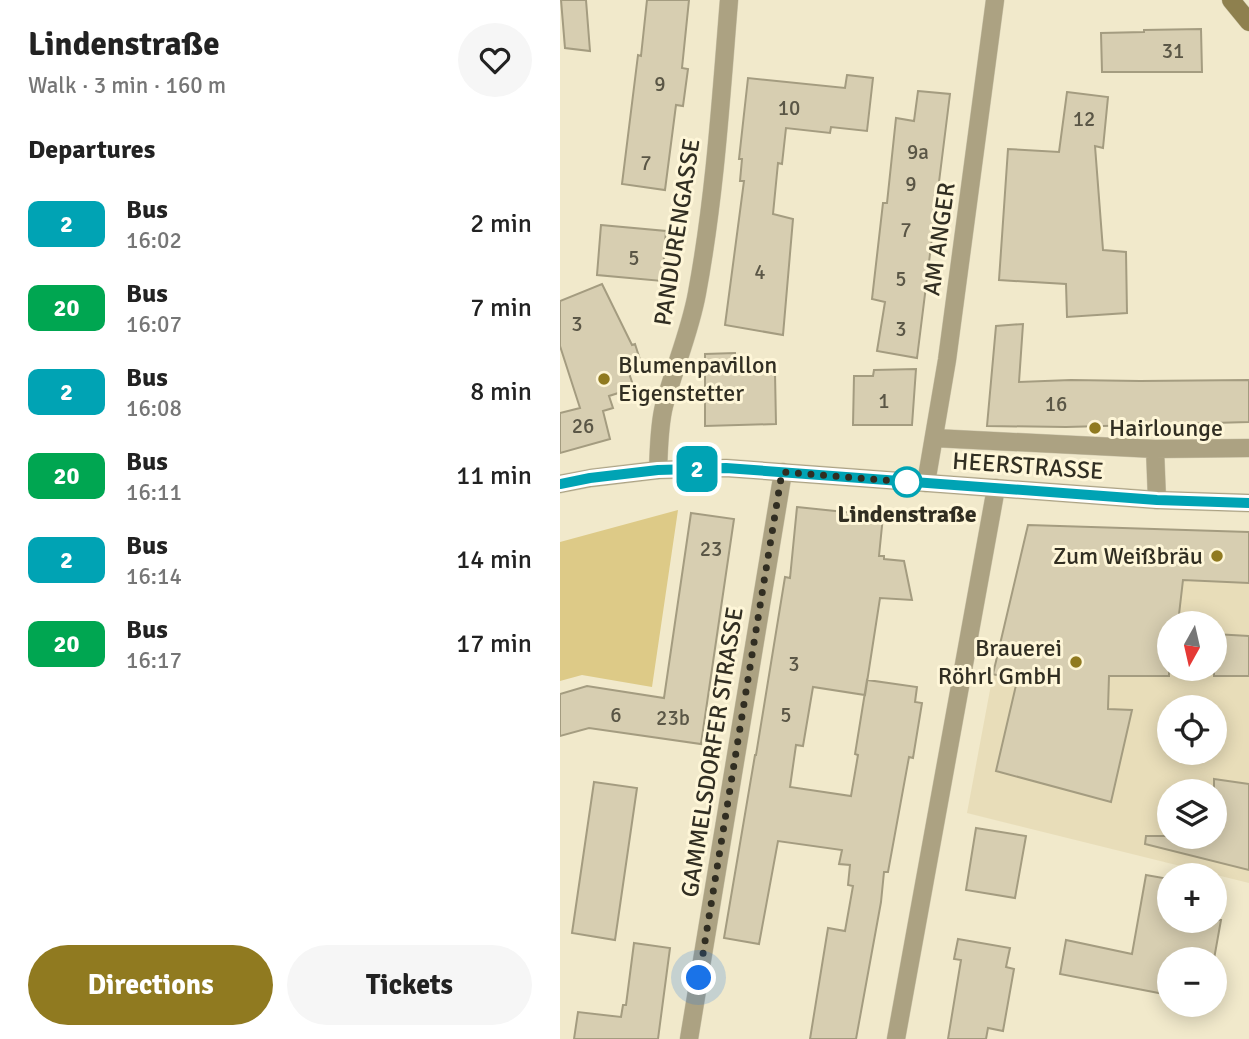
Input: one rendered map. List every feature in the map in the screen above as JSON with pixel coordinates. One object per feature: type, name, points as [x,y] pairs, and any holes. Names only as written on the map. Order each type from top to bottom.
[{"type":"street","name":"PANDURENGASSE","points":[[658,470],[664,407],[688,331],[704,253],[717,145],[729,0]]},
{"type":"street","name":"AM ANGER","points":[[926,483],[947,360],[995,0]]},
{"type":"street","name":"HEERSTRASSE","points":[[934,438],[1155,449],[1249,447]]},
{"type":"street","points":[[1155,449],[1157,500]]},
{"type":"street","name":"HEERSTRASSE","points":[[560,484],[658,470],[726,468],[1157,500],[1249,503]]},
{"type":"street","name":"GAMMELSDORFER STRASSE","points":[[690,1039],[782,472]]},
{"type":"street","points":[[896,1039],[996,488]]},
{"type":"shaded area","points":[[678,510],[652,687],[582,675],[560,681],[560,542]]},
{"type":"shaded area","points":[[1028,525],[1249,532],[1249,883],[1227,878],[1227,863],[1168,863],[967,813],[993,674]]},
{"type":"building","points":[[561,0],[586,0],[590,51],[565,48]]},
{"type":"building","points":[[647,0],[689,0],[682,68],[688,69],[683,106],[676,105],[665,190],[622,184]]},
{"type":"building","points":[[1201,29],[1202,72],[1102,72],[1101,33]]},
{"type":"building","points":[[847,75],[873,78],[867,131],[831,127],[830,133],[786,128],[782,164],[778,163],[773,214],[793,219],[783,335],[725,325],[744,181],[740,181],[742,159],[739,159],[748,78],[845,88]]},
{"type":"building","points":[[918,91],[950,94],[917,358],[877,351],[885,302],[872,299],[883,203],[887,203],[896,118],[914,121]]},
{"type":"building","points":[[1067,92],[1108,97],[1103,148],[1095,146],[1103,250],[1126,252],[1127,313],[1067,317],[1066,284],[999,280],[1008,149],[1059,152]]},
{"type":"building","points":[[601,225],[666,231],[662,281],[597,275]]},
{"type":"building","points":[[602,284],[632,345],[635,344],[643,369],[629,373],[634,388],[609,396],[613,408],[603,411],[610,439],[560,453],[560,413],[580,408],[560,346],[560,301]]},
{"type":"building","points":[[1023,324],[1019,382],[1249,380],[1249,422],[1066,427],[987,426],[996,326]]},
{"type":"building","points":[[735,353],[735,374],[775,373],[776,424],[705,426],[705,354]]},
{"type":"building","points":[[916,369],[912,425],[853,425],[854,376],[873,376],[874,370]]},
{"type":"building","points":[[797,507],[883,516],[879,556],[904,561],[912,600],[880,598],[867,680],[917,687],[915,702],[922,703],[888,872],[884,872],[856,1039],[810,1039],[828,928],[845,931],[853,886],[848,885],[850,865],[839,864],[842,850],[778,841],[759,944],[724,938],[785,577],[790,578]],"holes":[[[813,687],[865,695],[851,796],[790,787],[796,745],[803,746]]]},
{"type":"building","points":[[691,513],[734,519],[701,744],[589,728],[560,736],[560,694],[587,686],[664,698]]},
{"type":"building","name":"Brauerei Röhrl GmbH","points":[[1028,525],[1249,532],[1249,583],[1183,580],[1179,611],[1157,611],[1157,676],[1109,676],[1108,709],[1132,710],[1111,802],[996,771],[1017,681],[993,674]]},
{"type":"building","points":[[1227,635],[1249,636],[1249,676],[1227,676]]},
{"type":"building","points":[[1227,781],[1249,784],[1249,870],[1165,849],[1227,849]]},
{"type":"building","points":[[594,782],[637,788],[615,940],[572,933]]},
{"type":"building","points":[[976,828],[1026,836],[1015,898],[966,890]]},
{"type":"building","points":[[1146,836],[1157,836],[1157,847],[1145,844]]},
{"type":"building","points":[[1146,875],[1157,877],[1157,933],[1219,933],[1216,947],[1157,947],[1157,993],[1060,974],[1066,940],[1132,954]]},
{"type":"building","points":[[958,939],[1010,948],[1006,967],[1014,969],[1003,1031],[988,1028],[986,1039],[948,1039],[961,960],[954,959]]},
{"type":"building","points":[[634,943],[670,948],[658,1039],[574,1039],[578,1012],[621,1017],[623,1005],[626,1005]]},
{"type":"bus line","name":"2","points":[[560,484],[658,470],[726,468],[1157,500],[1249,503]]},
{"type":"place","name":"Blumenpavillon Eigenstetter","points":[[604,379]]},
{"type":"place","name":"Hairlounge","points":[[1095,428]]},
{"type":"place","name":"Lindenstraße","points":[[907,482]]},
{"type":"place","name":"Zum Weißbräu","points":[[1217,556]]},
{"type":"place","name":"Brauerei Röhrl GmbH","points":[[1076,662]]},
{"type":"route","points":[[699,978],[782,472],[907,482]]}]
